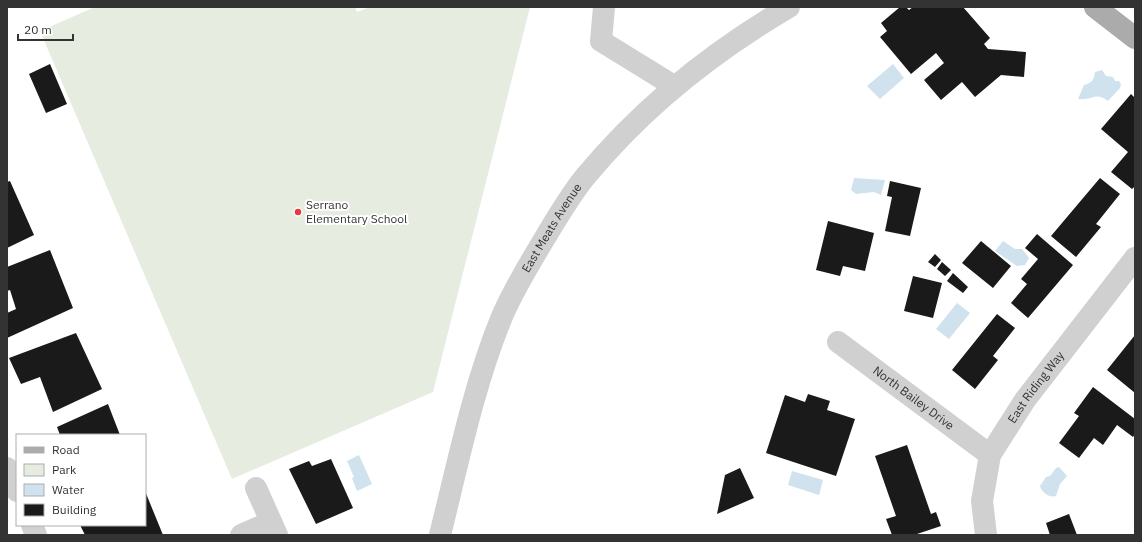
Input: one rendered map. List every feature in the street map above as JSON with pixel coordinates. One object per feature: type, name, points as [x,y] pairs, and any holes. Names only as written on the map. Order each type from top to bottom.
[{"type":"main road","points":[[1095,7],[1135,38]]},
{"type":"street","points":[[604,7],[601,41],[674,86]]},
{"type":"street","name":"East Meats Avenue","points":[[440,535],[483,369],[502,318],[526,270],[555,220],[584,178],[642,116],[674,86],[741,37],[789,7]]},
{"type":"street","name":"East Riding Way","points":[[986,535],[982,501],[990,455],[1025,400],[1135,258]]},
{"type":"street","name":"North Bailey Drive","points":[[838,342],[990,455]]},
{"type":"street","points":[[7,468],[16,489]]},
{"type":"street","points":[[241,535],[274,528],[256,488]]},
{"type":"green space","name":"Serrano Elementary School","points":[[95,7],[355,7],[357,12],[370,7],[530,7],[433,392],[232,479],[40,31]]},
{"type":"water","points":[[893,64],[904,78],[880,99],[867,86]]},
{"type":"water","points":[[1102,70],[1106,76],[1113,77],[1115,81],[1119,81],[1121,84],[1120,88],[1108,101],[1104,98],[1096,96],[1087,99],[1078,99],[1084,85],[1092,81],[1095,72]]},
{"type":"water","points":[[854,178],[885,180],[881,195],[874,192],[856,194],[851,190]]},
{"type":"water","points":[[1003,241],[1015,249],[1022,249],[1029,258],[1025,265],[1017,266],[995,251]]},
{"type":"water","points":[[957,303],[970,313],[949,339],[936,329]]},
{"type":"water","points":[[359,455],[372,484],[357,491],[352,478],[354,477],[347,461]]},
{"type":"water","points":[[1059,467],[1067,476],[1060,484],[1056,496],[1049,496],[1042,491],[1040,486],[1046,477],[1050,476],[1056,468]]},
{"type":"water","points":[[792,471],[823,480],[819,495],[788,485]]},
{"type":"building","points":[[900,7],[906,7],[909,10],[913,7],[963,7],[990,38],[984,44],[988,49],[1026,52],[1024,77],[1001,75],[975,97],[962,82],[941,100],[924,80],[944,63],[936,53],[911,74],[880,37],[887,31],[881,23]]},
{"type":"building","points":[[50,64],[67,104],[46,113],[29,74]]},
{"type":"building","points":[[1131,94],[1135,98],[1135,186],[1132,189],[1111,172],[1128,152],[1101,129]]},
{"type":"building","points":[[1100,178],[1120,194],[1096,224],[1101,227],[1076,257],[1051,236]]},
{"type":"building","points":[[10,181],[34,235],[7,248],[7,182]]},
{"type":"building","points":[[890,181],[921,188],[910,236],[885,231],[892,197],[887,196]]},
{"type":"building","points":[[828,221],[874,233],[865,271],[843,266],[840,276],[816,270]]},
{"type":"building","points":[[1037,234],[1073,265],[1028,318],[1011,303],[1027,284],[1021,279],[1038,259],[1025,248]]},
{"type":"building","points":[[981,241],[1011,266],[993,288],[962,263]]},
{"type":"building","points":[[50,250],[73,308],[7,338],[7,313],[16,309],[10,290],[7,291],[7,267]]},
{"type":"building","points":[[935,254],[941,260],[935,267],[928,262]]},
{"type":"building","points":[[942,262],[951,270],[945,276],[937,269]]},
{"type":"building","points":[[953,273],[968,287],[963,293],[947,281]]},
{"type":"building","points":[[913,276],[942,283],[933,318],[904,311]]},
{"type":"building","points":[[997,314],[1015,328],[993,356],[998,360],[975,389],[952,370]]},
{"type":"building","points":[[76,333],[102,389],[53,412],[40,377],[21,384],[9,358]]},
{"type":"building","points":[[1135,335],[1135,393],[1107,370]]},
{"type":"building","points":[[1093,387],[1135,419],[1135,434],[1133,437],[1117,425],[1103,445],[1094,438],[1079,458],[1059,443],[1079,416],[1074,413]]},
{"type":"building","points":[[808,394],[830,401],[827,410],[855,419],[836,476],[766,453],[785,395],[805,402]]},
{"type":"building","points":[[108,404],[120,434],[60,434],[57,427]]},
{"type":"building","points":[[907,445],[931,514],[936,512],[941,526],[914,535],[892,535],[886,519],[896,516],[875,456]]},
{"type":"building","points":[[331,459],[353,508],[316,524],[289,469],[309,461],[312,466]]},
{"type":"building","points":[[740,468],[754,498],[717,514],[725,475]]},
{"type":"building","points":[[146,493],[163,535],[85,535],[80,526],[146,526]]},
{"type":"building","points":[[1069,514],[1077,535],[1050,535],[1046,523]]},
{"type":"place","name":"Serrano Elementary School","points":[[298,212]]}]
